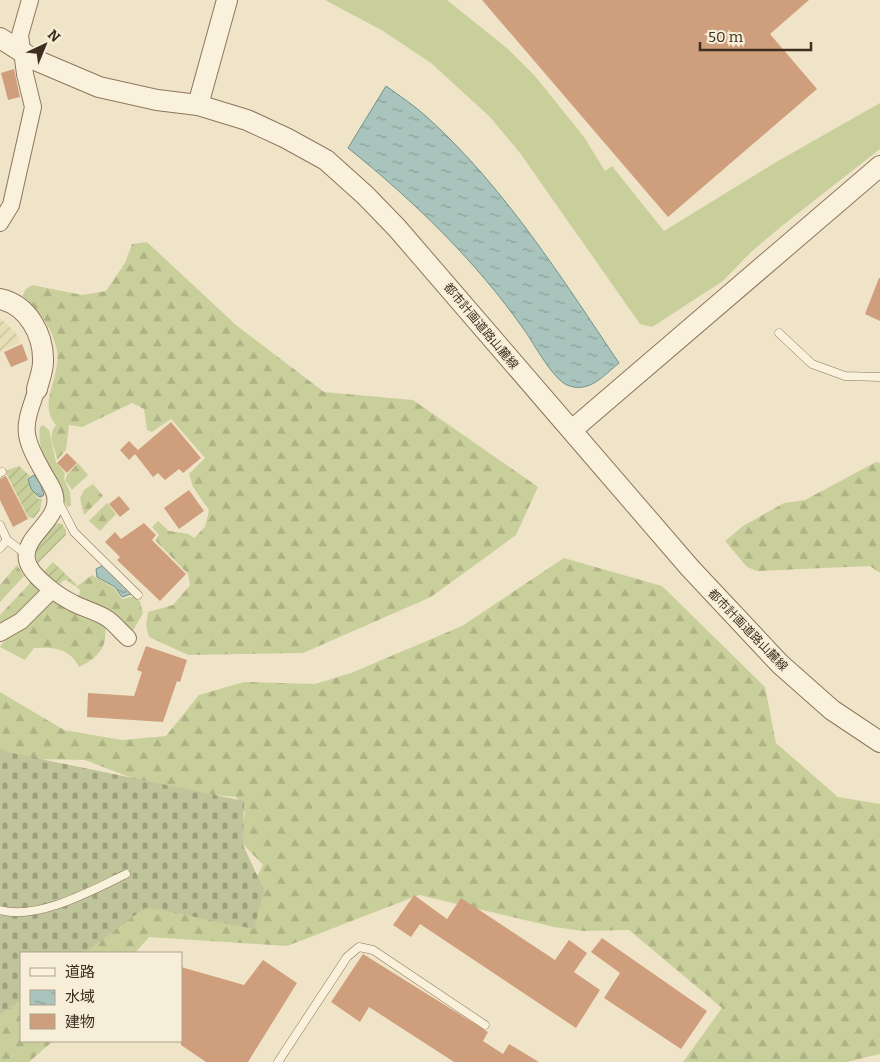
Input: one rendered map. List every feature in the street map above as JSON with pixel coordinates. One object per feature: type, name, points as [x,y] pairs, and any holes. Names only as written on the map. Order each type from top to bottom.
[{"type":"street","points":[[0,224],[10,205],[33,107],[20,35],[30,0]]},
{"type":"street","points":[[198,105],[227,0]]},
{"type":"street","name":"都市計画道路山麓線","points":[[0,38],[33,59],[99,87],[157,100],[198,105],[255,123],[286,138],[332,166],[365,195],[397,228],[690,568],[780,664],[832,710],[880,742]]},
{"type":"street","points":[[572,430],[880,166]]},
{"type":"street","points":[[0,298],[25,313],[40,335],[43,364],[27,418],[26,434],[33,454],[54,492],[55,504],[51,517],[32,542],[26,554],[30,568],[52,590],[73,603],[108,618],[128,638]]},
{"type":"street","points":[[0,633],[21,621],[52,590]]},
{"type":"lane","points":[[779,333],[812,364],[845,376],[880,377]]},
{"type":"lane","points":[[54,492],[74,532],[138,596]]},
{"type":"lane","points":[[0,525],[7,540],[26,554]]},
{"type":"lane","points":[[0,548],[7,540]]},
{"type":"lane","points":[[0,910],[13,914],[48,908],[126,874]]},
{"type":"lane","points":[[278,1062],[347,957],[359,947],[373,950],[485,1026]]},
{"type":"shaded area","points":[[0,318],[15,332],[20,342],[0,352]]},
{"type":"green space","points":[[325,0],[447,0],[508,49],[535,76],[584,137],[605,171],[612,166],[664,231],[778,161],[880,103],[880,149],[783,225],[751,252],[723,281],[652,327],[640,324],[520,153],[490,117],[431,63],[383,31]]},
{"type":"green space","points":[[147,242],[236,325],[324,392],[413,400],[538,487],[516,535],[431,597],[303,653],[188,655],[149,637],[146,626],[148,612],[173,605],[190,585],[188,574],[155,540],[159,535],[152,527],[158,521],[169,531],[189,534],[194,538],[205,527],[209,510],[193,487],[189,474],[205,458],[171,419],[152,432],[147,430],[144,409],[132,403],[82,427],[69,425],[66,450],[57,460],[51,438],[56,425],[51,417],[49,399],[56,371],[57,351],[49,327],[23,296],[25,290],[32,285],[82,295],[106,291],[125,263],[132,244]]},
{"type":"green space","points":[[43,425],[49,430],[56,462],[65,473],[64,479],[70,492],[71,506],[67,507],[44,458],[39,438],[40,427]]},
{"type":"green space","points":[[876,462],[880,463],[880,573],[870,566],[757,571],[747,567],[725,541],[743,526],[784,503],[805,500]]},
{"type":"green space","points":[[78,463],[88,475],[72,490],[65,480]]},
{"type":"green space","points":[[19,466],[30,476],[27,479],[38,499],[42,499],[40,510],[34,518],[28,517],[5,471]]},
{"type":"green space","points":[[93,484],[103,496],[84,515],[80,498],[84,490]]},
{"type":"green space","points":[[107,503],[116,514],[100,531],[89,521]]},
{"type":"green space","points":[[58,523],[62,524],[66,530],[66,535],[38,563],[36,551],[40,540]]},
{"type":"green space","points":[[564,558],[662,586],[765,687],[776,743],[838,797],[880,804],[880,1054],[847,1062],[683,1062],[722,1008],[629,930],[583,931],[554,927],[419,895],[287,946],[149,937],[136,952],[34,952],[139,891],[243,904],[263,865],[240,841],[245,813],[236,797],[195,793],[137,780],[85,760],[33,759],[0,780],[0,692],[64,730],[122,740],[166,736],[199,695],[244,682],[315,684],[351,673],[462,626]]},
{"type":"green space","points":[[53,562],[77,585],[75,586],[66,580],[62,581],[61,584],[53,581],[44,571]]},
{"type":"green space","points":[[17,565],[24,576],[0,602],[0,585]]},
{"type":"green space","points":[[92,575],[114,588],[122,599],[135,596],[140,602],[143,613],[133,631],[113,613],[79,596],[80,590],[76,587]]},
{"type":"green space","points":[[31,582],[41,593],[22,612],[0,627],[0,615]]},
{"type":"green space","points":[[49,599],[81,617],[105,626],[106,633],[103,646],[92,660],[79,667],[66,652],[48,648],[34,648],[25,660],[0,647],[14,631]]},
{"type":"green space","points":[[0,748],[7,752],[244,801],[243,845],[264,890],[254,929],[146,907],[85,952],[20,952],[20,1001],[0,1015]]},
{"type":"green space","points":[[20,960],[20,1042],[52,1042],[29,1062],[0,1062],[0,972]]},
{"type":"water","points":[[386,86],[423,114],[456,145],[531,235],[619,363],[601,378],[589,385],[575,387],[567,385],[556,376],[506,305],[465,256],[397,189],[348,148]]},
{"type":"water","points":[[34,475],[40,482],[44,495],[41,497],[31,489],[28,479]]},
{"type":"water","points":[[104,565],[130,590],[131,594],[122,597],[115,587],[97,577],[96,569]]},
{"type":"building","points":[[482,0],[809,0],[770,34],[817,89],[668,217]]},
{"type":"building","points":[[14,69],[20,97],[8,100],[1,73]]},
{"type":"building","points":[[880,278],[880,321],[865,314]]},
{"type":"building","points":[[22,344],[28,360],[11,367],[4,352]]},
{"type":"building","points":[[171,422],[201,458],[183,473],[179,469],[165,480],[158,473],[153,477],[135,454],[129,460],[120,450],[129,441],[138,450]]},
{"type":"building","points":[[67,453],[77,463],[67,473],[57,463]]},
{"type":"building","points":[[6,476],[28,519],[13,527],[0,500],[0,479]]},
{"type":"building","points":[[189,490],[204,511],[179,529],[164,508]]},
{"type":"building","points":[[119,496],[130,509],[120,517],[109,504]]},
{"type":"building","points":[[144,523],[156,535],[152,540],[186,574],[160,601],[117,560],[120,557],[105,542],[115,532],[121,539]]},
{"type":"building","points":[[146,646],[187,660],[180,682],[177,681],[163,722],[87,717],[88,693],[134,696],[142,672],[137,670]]},
{"type":"building","points":[[414,895],[447,919],[461,898],[555,960],[569,940],[587,953],[574,972],[600,990],[576,1028],[420,924],[411,937],[393,925]]},
{"type":"building","points":[[602,938],[707,1011],[681,1049],[604,998],[620,973],[591,952]]},
{"type":"building","points":[[363,954],[488,1032],[483,1041],[503,1054],[509,1044],[539,1062],[454,1062],[369,1007],[360,1022],[331,1002]]},
{"type":"building","points":[[263,960],[297,983],[248,1062],[206,1062],[181,1045],[182,967],[244,985]]}]
